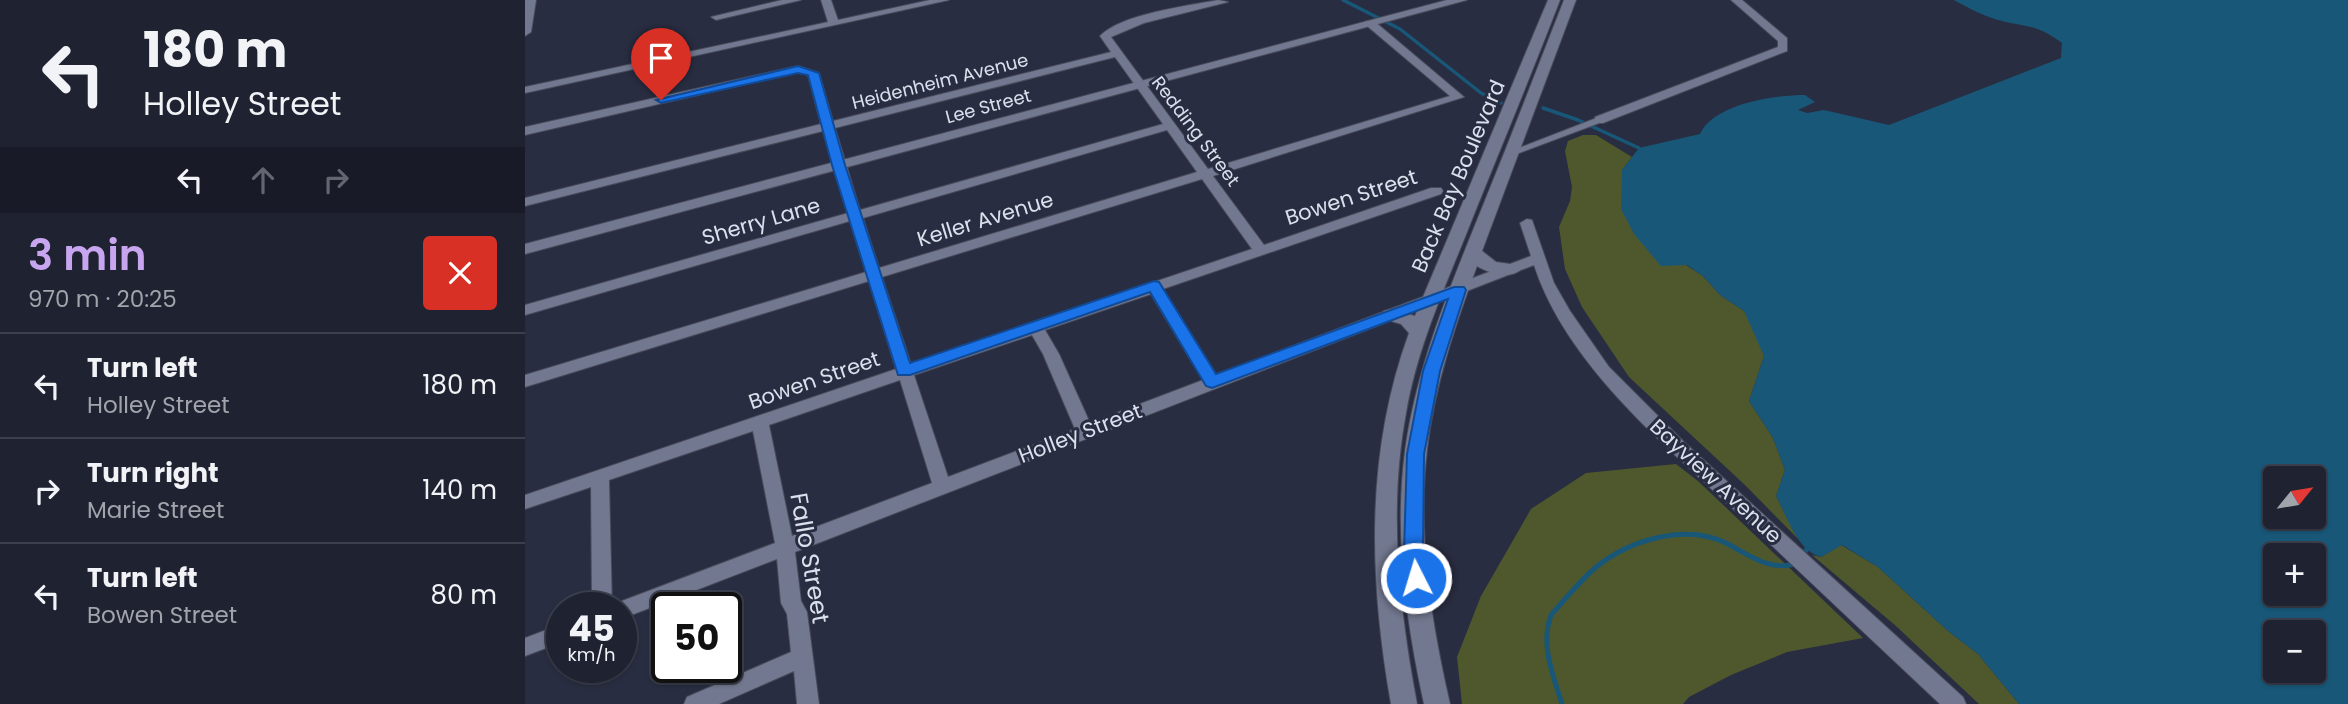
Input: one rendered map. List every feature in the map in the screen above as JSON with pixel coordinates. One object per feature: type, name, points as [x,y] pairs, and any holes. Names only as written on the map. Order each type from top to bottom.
[{"type":"main road","points":[[525,32],[530,0]]},
{"type":"main road","name":"Lee Street","points":[[1139,86],[1461,0]]},
{"type":"main road","name":"Back Bay Boulevard","points":[[1404,704],[1395,660],[1388,580],[1386,503],[1388,458],[1395,412],[1431,300],[1554,0]]},
{"type":"main road","name":"Back Bay Boulevard","points":[[1437,704],[1424,647],[1413,551],[1416,454],[1431,371],[1459,290],[1570,0]]},
{"type":"main road","points":[[1474,252],[1481,262],[1493,269],[1512,269]]},
{"type":"main road","points":[[1391,315],[1407,319],[1419,332]]},
{"type":"street","points":[[716,17],[796,0]]},
{"type":"street","points":[[826,0],[834,23]]},
{"type":"street","points":[[525,90],[944,0]]},
{"type":"street","points":[[1511,153],[1774,55],[1784,46],[1783,40],[1736,0]]},
{"type":"street","name":"Redding Street","points":[[1223,2],[1126,25],[1105,34],[1107,41],[1139,86],[1259,250]]},
{"type":"street","name":"Keller Avenue","points":[[525,382],[1458,97],[1373,23]]},
{"type":"street","name":"Heidenheim Avenue","points":[[525,202],[1118,53]]},
{"type":"street","points":[[525,131],[798,69],[813,73],[839,165],[942,486]]},
{"type":"street","name":"Lee Street","points":[[525,249],[1139,86]]},
{"type":"street","name":"Sherry Lane","points":[[525,310],[1169,126]]},
{"type":"street","name":"Bowen Street","points":[[525,502],[1154,285],[1436,191]]},
{"type":"street","name":"Bayview Avenue","points":[[1527,223],[1563,313],[1603,371],[1678,447],[1955,704]]},
{"type":"street","name":"Holley Street","points":[[637,604],[1539,258]]},
{"type":"street","points":[[1154,285],[1212,382]]},
{"type":"street","points":[[1035,327],[1051,354],[1085,431]]},
{"type":"street","name":"Fallo Street","points":[[760,421],[785,548],[790,603],[797,612],[808,704]]},
{"type":"street","points":[[600,477],[603,592]]},
{"type":"street","points":[[525,647],[546,639]]},
{"type":"street","points":[[695,704],[803,657]]},
{"type":"green space","points":[[1583,135],[1596,135],[1632,157],[1622,170],[1676,264],[1686,265],[1703,276],[1720,295],[1744,311],[1756,332],[1764,356],[1749,401],[1773,438],[1785,470],[1776,496],[1798,539],[1746,486],[1629,377],[1582,307],[1565,269],[1559,227],[1570,201],[1572,187],[1565,151],[1568,141]]},
{"type":"green space","points":[[1676,464],[1698,481],[1863,638],[1787,652],[1731,675],[1689,697],[1683,704],[1462,704],[1457,657],[1481,596],[1531,509],[1586,473]]},
{"type":"green space","points":[[1841,545],[1878,567],[1948,631],[1978,654],[2019,704],[1979,704],[1896,626],[1812,555],[1821,557]]},
{"type":"water","points":[[1954,0],[2348,0],[2348,704],[2019,704],[1978,654],[1948,631],[1878,567],[1842,545],[1821,557],[1805,548],[1794,532],[1776,496],[1785,470],[1773,438],[1749,401],[1764,356],[1744,311],[1720,295],[1703,276],[1687,265],[1661,266],[1634,234],[1621,209],[1622,170],[1639,148],[1700,134],[1718,115],[1746,103],[1805,95],[1815,102],[1798,110],[1807,113],[1824,110],[1889,125],[2061,58],[2062,43],[2052,36],[1974,11]]},
{"type":"waterway","points":[[1343,0],[1400,29],[1481,93],[1501,103]]},
{"type":"waterway","points":[[1543,108],[1578,120],[1639,148]]},
{"type":"waterway","points":[[1562,704],[1547,649],[1551,615],[1583,579],[1609,558],[1624,549],[1658,538],[1693,535],[1726,543],[1767,564],[1795,564]]},
{"type":"waterway","points":[[1801,557],[1807,549]]},
{"type":"route","points":[[661,100],[798,69],[813,73],[904,371],[1154,285],[1212,382],[1459,290],[1431,371],[1422,410],[1416,454],[1413,551],[1416,578]]}]
